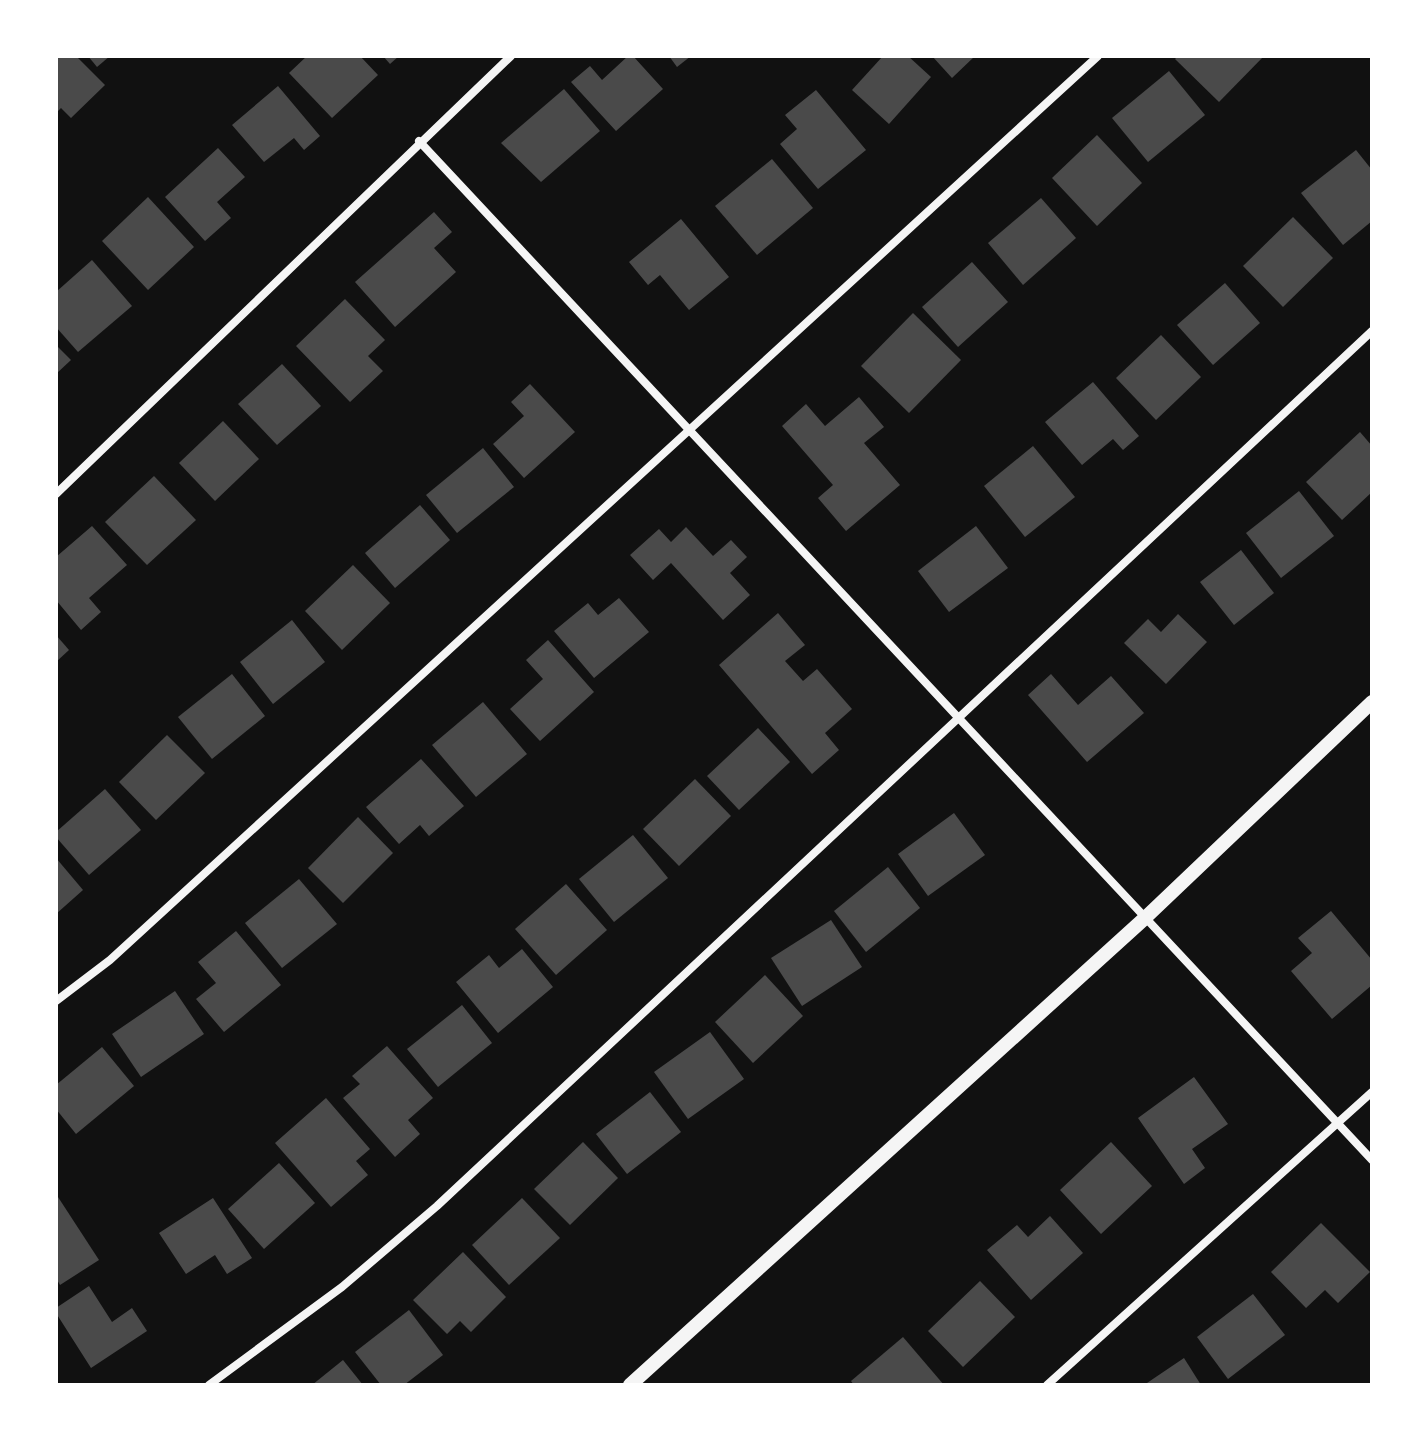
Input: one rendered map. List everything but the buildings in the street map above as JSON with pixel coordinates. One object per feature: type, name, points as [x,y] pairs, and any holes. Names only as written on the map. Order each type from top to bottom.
[{"type":"street","points":[[56,494],[419,141],[511,56]]},
{"type":"street","points":[[56,1001],[110,960],[687,428],[1098,56]]},
{"type":"street","points":[[419,141],[1372,1160]]},
{"type":"street","points":[[209,1385],[342,1287],[437,1206],[1372,331]]},
{"type":"street","points":[[630,1385],[1145,918],[1372,702]]},
{"type":"street","points":[[1047,1385],[1372,1092]]}]
